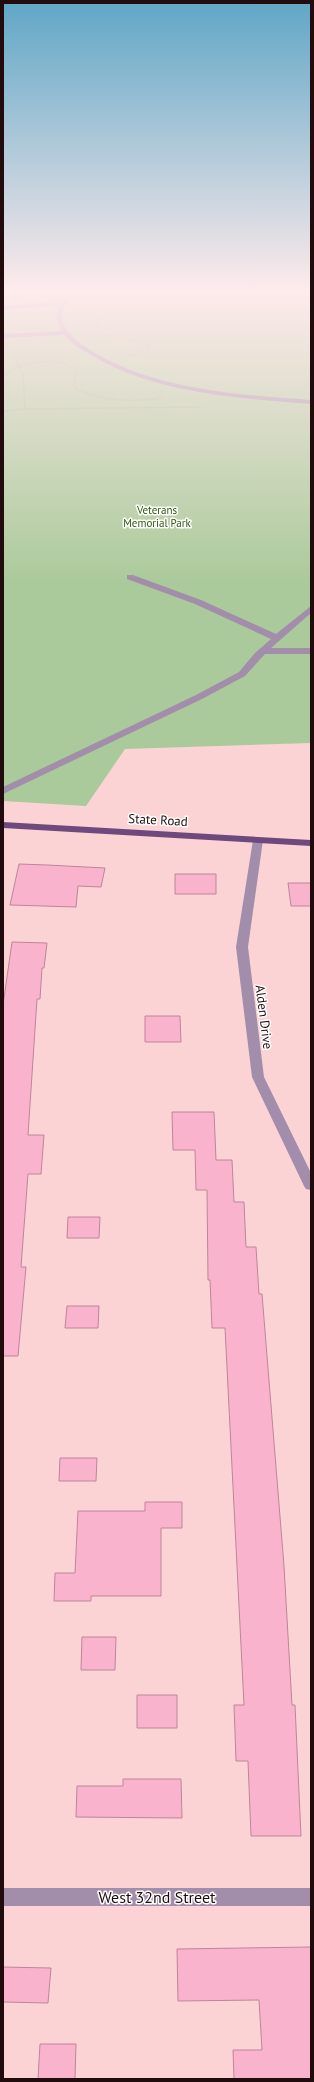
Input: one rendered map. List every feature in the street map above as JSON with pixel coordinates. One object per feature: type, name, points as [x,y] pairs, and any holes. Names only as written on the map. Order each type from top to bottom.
[{"type":"main road","name":"State Road","points":[[3,825],[311,843]]},
{"type":"street","points":[[189,386],[221,393],[311,402]]},
{"type":"street","points":[[130,577],[198,602],[277,638]]},
{"type":"street","points":[[3,792],[242,674],[263,651],[311,609]]},
{"type":"street","points":[[263,651],[311,651]]},
{"type":"street","name":"Alden Drive","points":[[258,840],[242,947],[258,1077],[311,1186]]},
{"type":"street","name":"West 32nd Street","points":[[3,1897],[311,1897]]},
{"type":"path","points":[[25,386],[25,409]]},
{"type":"path","points":[[75,386],[76,389],[99,400],[134,401],[162,398]]},
{"type":"path","points":[[3,411],[25,409],[207,406]]},
{"type":"green space","name":"Veterans Memorial Park","points":[[3,386],[311,386],[311,743],[125,749],[86,806],[3,801]]},
{"type":"building","points":[[19,864],[105,868],[101,887],[78,886],[76,907],[10,905]]},
{"type":"building","points":[[175,874],[216,874],[216,894],[175,894]]},
{"type":"building","points":[[288,883],[311,883],[311,906],[291,906]]},
{"type":"building","points":[[12,942],[47,943],[44,968],[42,968],[40,999],[37,999],[28,1135],[44,1135],[41,1174],[28,1174],[21,1267],[26,1267],[18,1356],[3,1356],[3,1005]]},
{"type":"building","points":[[145,1016],[180,1016],[181,1042],[145,1042]]},
{"type":"building","points":[[172,1112],[214,1112],[216,1160],[232,1160],[234,1202],[244,1202],[246,1247],[256,1247],[259,1294],[262,1294],[284,1566],[292,1705],[295,1705],[301,1836],[251,1836],[248,1761],[236,1761],[234,1705],[244,1705],[225,1328],[212,1328],[210,1280],[208,1280],[207,1190],[196,1190],[195,1150],[173,1150]]},
{"type":"building","points":[[68,1217],[100,1217],[99,1238],[67,1238]]},
{"type":"building","points":[[67,1306],[99,1306],[98,1328],[65,1328]]},
{"type":"building","points":[[60,1458],[97,1458],[96,1481],[59,1481]]},
{"type":"building","points":[[145,1502],[182,1502],[182,1528],[161,1528],[161,1596],[91,1596],[91,1601],[54,1601],[55,1573],[75,1573],[78,1511],[145,1511]]},
{"type":"building","points":[[82,1637],[116,1637],[115,1670],[81,1670]]},
{"type":"building","points":[[137,1695],[177,1695],[177,1728],[137,1728]]},
{"type":"building","points":[[123,1779],[181,1779],[182,1818],[76,1817],[77,1786],[123,1786]]},
{"type":"building","points":[[311,1947],[311,2079],[234,2079],[233,2050],[262,2050],[259,2000],[178,2001],[177,1949]]},
{"type":"building","points":[[3,1967],[51,1968],[48,2003],[3,2002]]},
{"type":"building","points":[[40,2044],[76,2044],[75,2079],[38,2079]]}]
